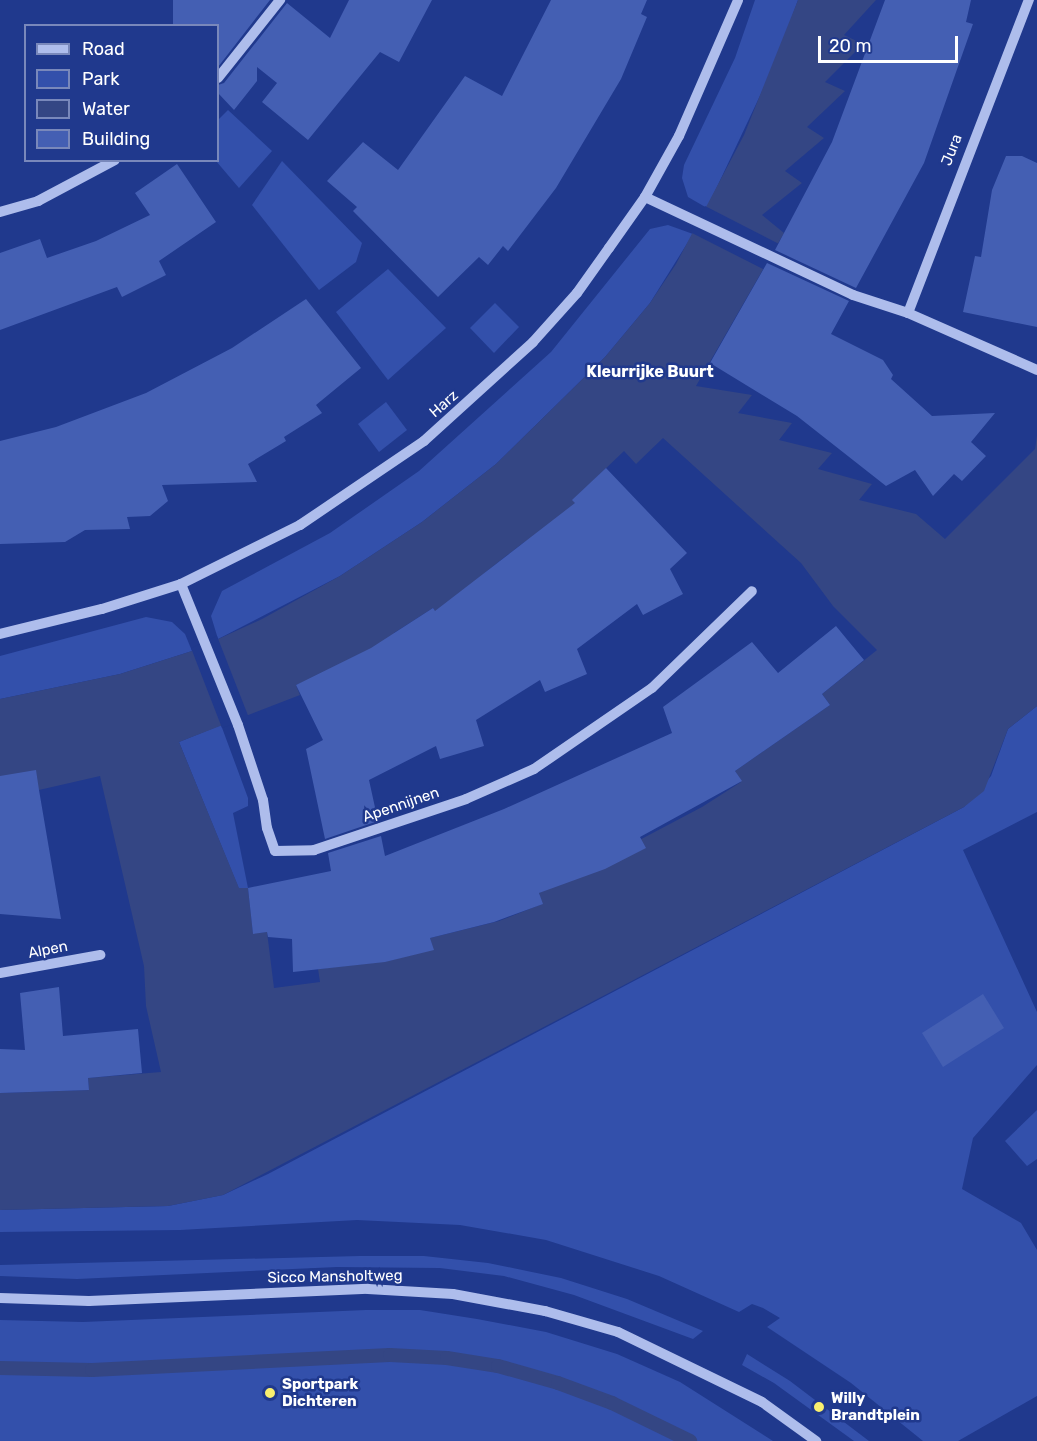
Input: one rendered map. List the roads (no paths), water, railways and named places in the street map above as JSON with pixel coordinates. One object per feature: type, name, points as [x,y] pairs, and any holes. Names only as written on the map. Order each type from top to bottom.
[{"type":"street","points":[[219,77],[280,0]]},
{"type":"street","name":"Harz","points":[[0,634],[102,609],[181,584],[300,525],[424,441],[541,334],[577,293],[645,197],[704,82],[738,0]]},
{"type":"street","name":"Jura","points":[[908,313],[1029,0]]},
{"type":"street","points":[[0,212],[38,201],[111,162]]},
{"type":"street","points":[[645,197],[693,217],[853,295],[908,313],[1037,370]]},
{"type":"street","name":"Apennijnen","points":[[181,584],[238,725],[263,800],[267,828],[275,851],[314,850],[466,799],[534,769],[652,688],[752,591]]},
{"type":"street","name":"Alpen","points":[[0,973],[100,955]]},
{"type":"street","name":"Sicco Mansholtweg","points":[[0,1298],[89,1301],[368,1289],[453,1294],[545,1311],[618,1332],[762,1402],[816,1441]]},
{"type":"water","points":[[798,0],[876,0],[844,35],[863,44],[825,82],[845,91],[807,127],[824,138],[785,171],[802,183],[762,215],[784,233],[696,386],[752,395],[738,413],[792,423],[779,440],[832,453],[818,469],[872,484],[859,500],[916,514],[945,539],[1035,449],[1037,435],[1037,706],[1008,729],[984,791],[964,807],[223,1195],[168,1206],[0,1210],[0,1093],[89,1090],[88,1078],[161,1072],[146,1006],[144,966],[100,776],[39,790],[0,776],[0,699],[120,674],[192,651],[262,619],[340,576],[422,522],[496,464],[605,357],[650,303],[676,264],[744,135]],"holes":[[[663,438],[801,563],[833,606],[877,650],[822,694],[830,705],[735,771],[741,782],[702,807],[539,893],[542,904],[499,921],[430,938],[433,949],[388,961],[318,969],[320,982],[274,988],[267,932],[253,933],[248,888],[239,888],[179,742],[300,695],[296,685],[399,642],[394,633],[433,608],[439,618],[487,571],[523,543],[581,510],[573,500],[624,451],[636,464]]]},
{"type":"waterway","points":[[0,1368],[92,1370],[390,1355],[447,1358],[498,1366],[558,1383],[612,1403],[690,1441]]},
{"type":"place","name":"Sportpark Dichteren","points":[[270,1393]]},
{"type":"place","name":"Willy Brandtplein","points":[[819,1407]]},
{"type":"district","name":"Kleurrijke Buurt","points":[[650,372]]}]
